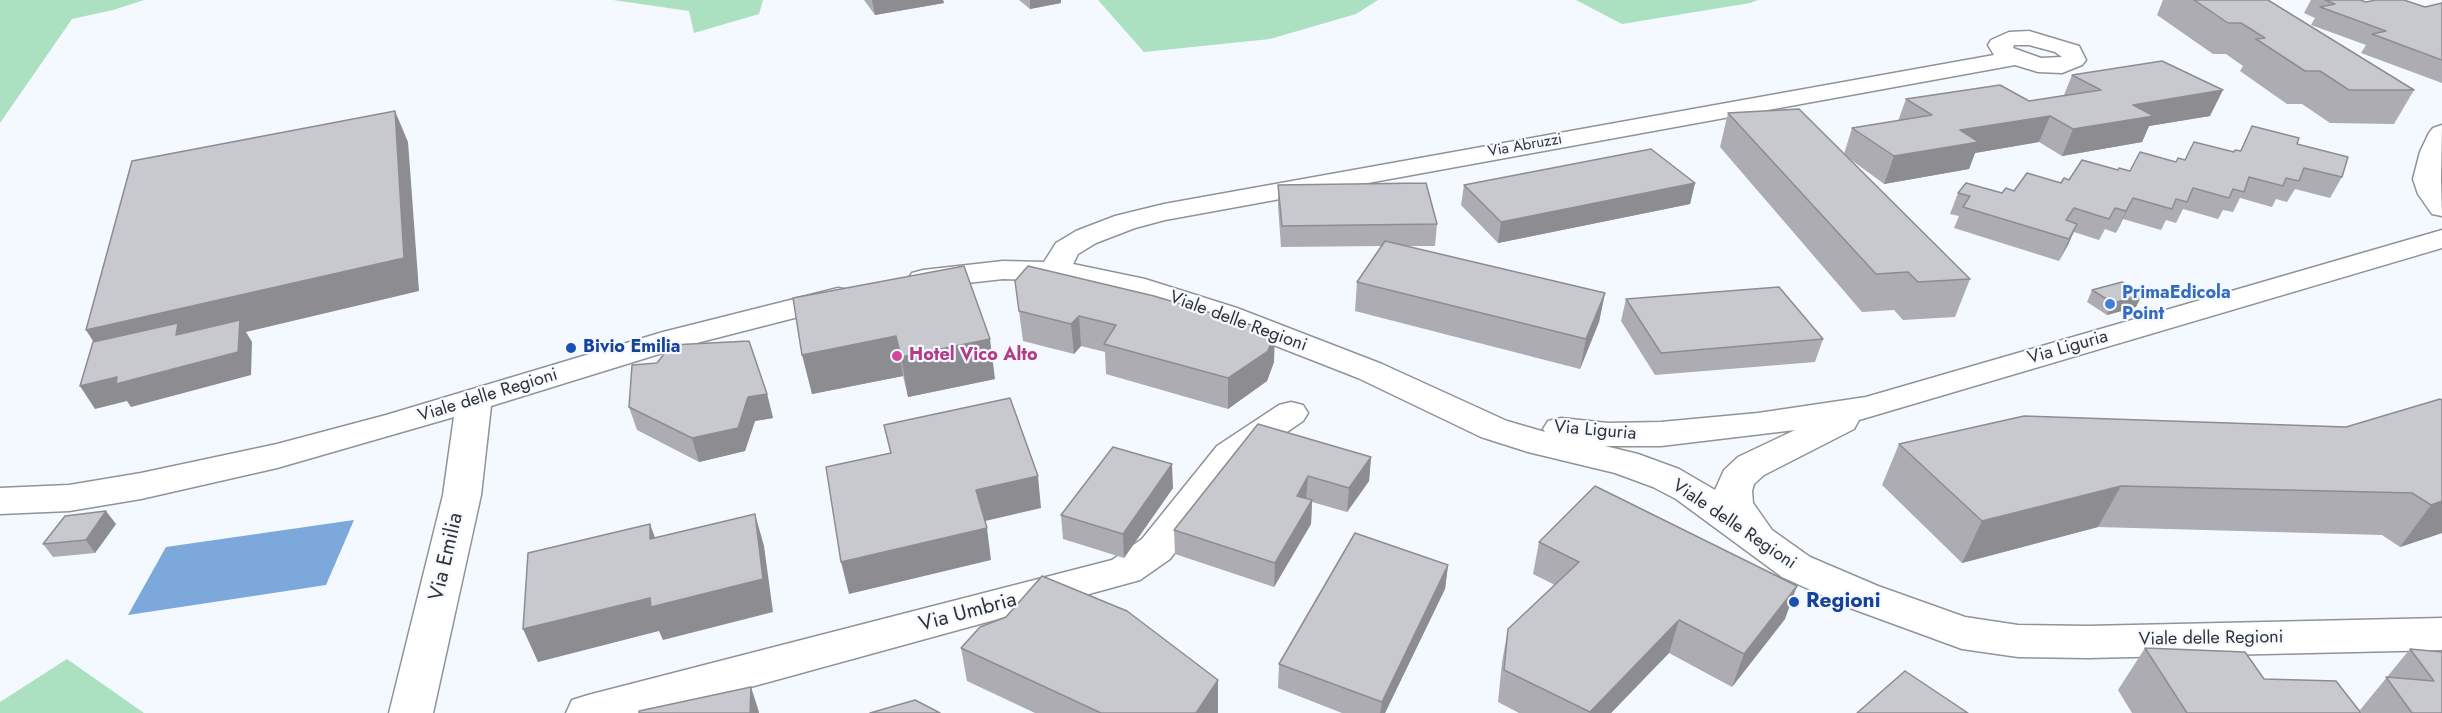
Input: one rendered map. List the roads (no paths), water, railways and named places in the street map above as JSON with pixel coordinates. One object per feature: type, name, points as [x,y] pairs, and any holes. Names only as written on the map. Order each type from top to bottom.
[{"type":"street","name":"Via Abruzzi","points":[[1055,270],[1066,249],[1086,237],[1120,224],[1164,212],[2014,58]]},
{"type":"street","points":[[2442,133],[2433,152],[2427,179],[2432,194],[2442,208]]},
{"type":"street","name":"Via Liguria","points":[[1432,398],[1535,425],[1608,435],[1708,430],[1868,408],[2442,239]]},
{"type":"street","name":"Viale delle Regioni","points":[[0,501],[69,498],[208,472],[338,440],[674,339],[882,288],[967,273],[1055,270],[1081,273],[1134,286],[1226,315],[1370,371],[1508,434],[1625,464],[1666,478],[1689,490],[1796,567],[1822,580],[1937,626],[1989,638],[2088,642],[2442,634]]},
{"type":"street","name":"Via Emilia","points":[[411,713],[462,495],[474,400]]},
{"type":"street","name":"Via Liguria","points":[[1762,542],[1734,505],[1733,491],[1737,479],[1751,466],[1868,408]]},
{"type":"street","name":"Via Umbria","points":[[588,713],[1126,570],[1156,549],[1230,454],[1291,413]]},
{"type":"water","points":[[354,520],[326,585],[128,615],[166,547]]},
{"type":"place","name":"PrimaEdicola Point","points":[[2110,304]]},
{"type":"place","name":"Bivio Emilia","points":[[571,348]]},
{"type":"place","name":"Hotel Vico Alto","points":[[897,356]]},
{"type":"place","name":"Regioni","points":[[1794,602]]}]
